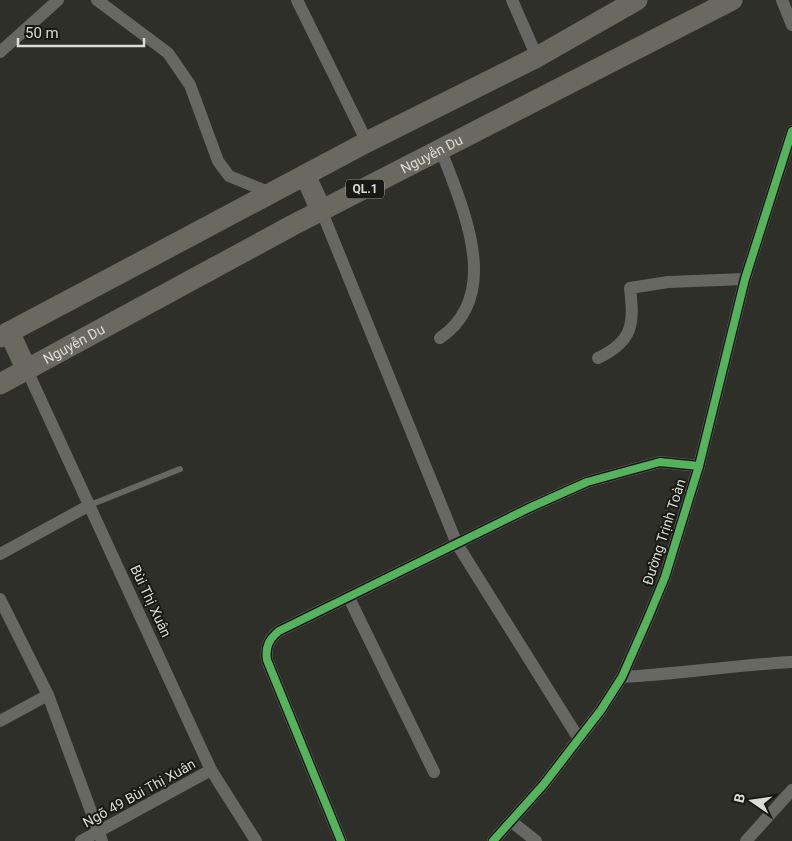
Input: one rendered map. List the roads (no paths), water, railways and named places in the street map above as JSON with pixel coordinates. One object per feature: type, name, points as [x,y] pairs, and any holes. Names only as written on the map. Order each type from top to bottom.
[{"type":"main road","points":[[26,368],[4,335],[367,142],[537,57],[637,0]]},
{"type":"main road","name":"Nguyễn Du","points":[[0,384],[26,368],[322,212],[732,0]]},
{"type":"main road","points":[[305,175],[322,212]]},
{"type":"street","points":[[0,52],[58,0]]},
{"type":"street","points":[[97,0],[168,53],[190,86],[218,161],[228,176],[271,194]]},
{"type":"street","points":[[512,0],[537,57]]},
{"type":"street","points":[[782,0],[792,25]]},
{"type":"street","points":[[300,1],[367,142]]},
{"type":"street","name":"Đường Trịnh Toàn","points":[[493,841],[512,822],[579,739],[622,677],[665,577],[699,466],[745,280],[792,131]]},
{"type":"street","points":[[440,338],[453,329],[468,304],[474,266],[469,229],[441,150]]},
{"type":"street","points":[[322,212],[457,544],[579,739]]},
{"type":"street","points":[[598,358],[615,350],[626,335],[634,317],[630,288],[668,282],[745,280]]},
{"type":"street","name":"Bùi Thị Xuân","points":[[26,368],[211,770],[256,841]]},
{"type":"street","points":[[341,841],[305,758],[266,654],[270,638],[279,631],[587,482],[660,462],[699,466]]},
{"type":"street","points":[[0,554],[90,505]]},
{"type":"street","points":[[349,598],[434,772]]},
{"type":"street","points":[[0,599],[48,695],[100,838]]},
{"type":"street","points":[[622,677],[676,674],[743,665],[792,662]]},
{"type":"street","points":[[0,722],[48,695]]},
{"type":"street","name":"Ngõ 49 Bùi Thị Xuân","points":[[81,841],[100,838],[211,770]]},
{"type":"street","points":[[746,841],[792,790]]},
{"type":"street","points":[[512,822],[536,841]]},
{"type":"lane","points":[[90,505],[180,470]]}]
